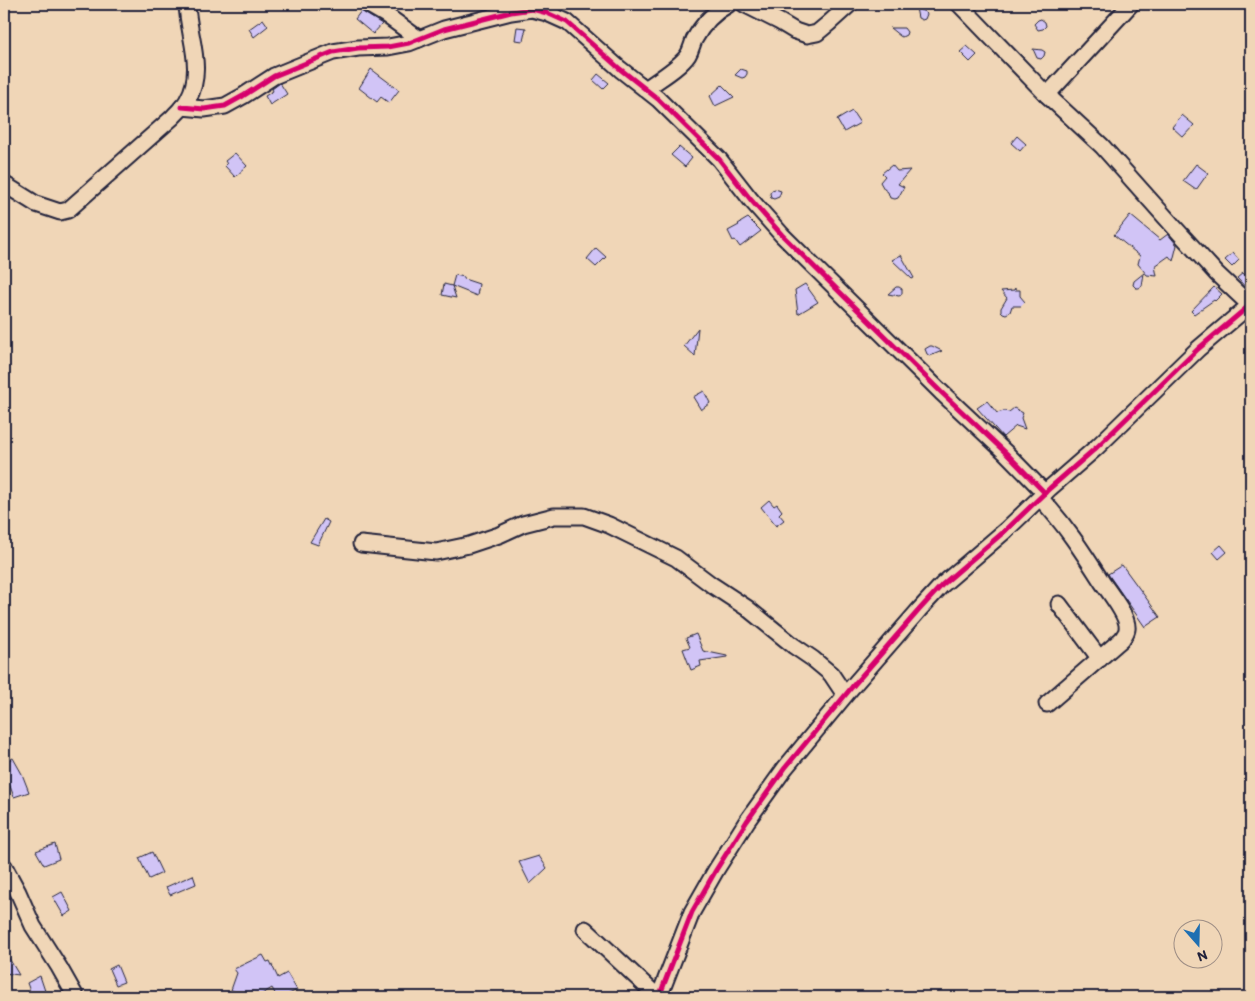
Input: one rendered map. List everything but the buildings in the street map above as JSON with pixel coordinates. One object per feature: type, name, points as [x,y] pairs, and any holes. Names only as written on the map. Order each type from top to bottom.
[{"type":"street","points":[[4,184],[36,204],[60,212],[68,210],[173,117],[188,100],[195,81],[196,63],[188,4]]},
{"type":"street","points":[[367,4],[419,39]]},
{"type":"street","points":[[646,89],[680,64],[690,53],[694,40],[710,18],[721,8],[729,4]]},
{"type":"street","points":[[744,4],[794,31],[808,35],[817,33],[850,4]]},
{"type":"street","points":[[585,929],[659,997],[692,912],[716,870],[785,768],[845,695],[942,585],[1097,447],[1198,349],[1250,305],[1187,242],[1102,146],[1047,94],[959,4]]},
{"type":"street","points":[[1047,94],[1131,4]]},
{"type":"street","points":[[182,106],[204,109],[225,106],[274,76],[333,52],[358,48],[388,47],[410,42],[444,29],[511,12],[532,9],[567,22],[620,69],[658,99],[719,159],[751,200],[782,234],[941,392],[1006,453],[1043,495],[1083,551],[1118,604],[1126,620],[1128,630],[1122,639],[1048,704]]},
{"type":"street","points":[[362,544],[436,552],[469,545],[499,535],[523,524],[554,516],[584,516],[609,525],[676,558],[747,608],[813,659],[831,674],[845,695]]},
{"type":"street","points":[[1058,604],[1100,659]]},
{"type":"street","points":[[4,866],[33,926],[76,997]]},
{"type":"cycle path","points":[[182,107],[204,109],[225,106],[274,76],[333,52],[358,48],[388,47],[409,43],[444,29],[511,12],[532,9],[547,13],[567,22],[620,69],[658,99],[719,159],[751,200],[782,235],[1045,493]]},
{"type":"cycle path","points":[[659,997],[692,912],[716,870],[747,821],[785,768],[852,687],[942,585],[1097,447],[1198,349],[1250,305]]}]
